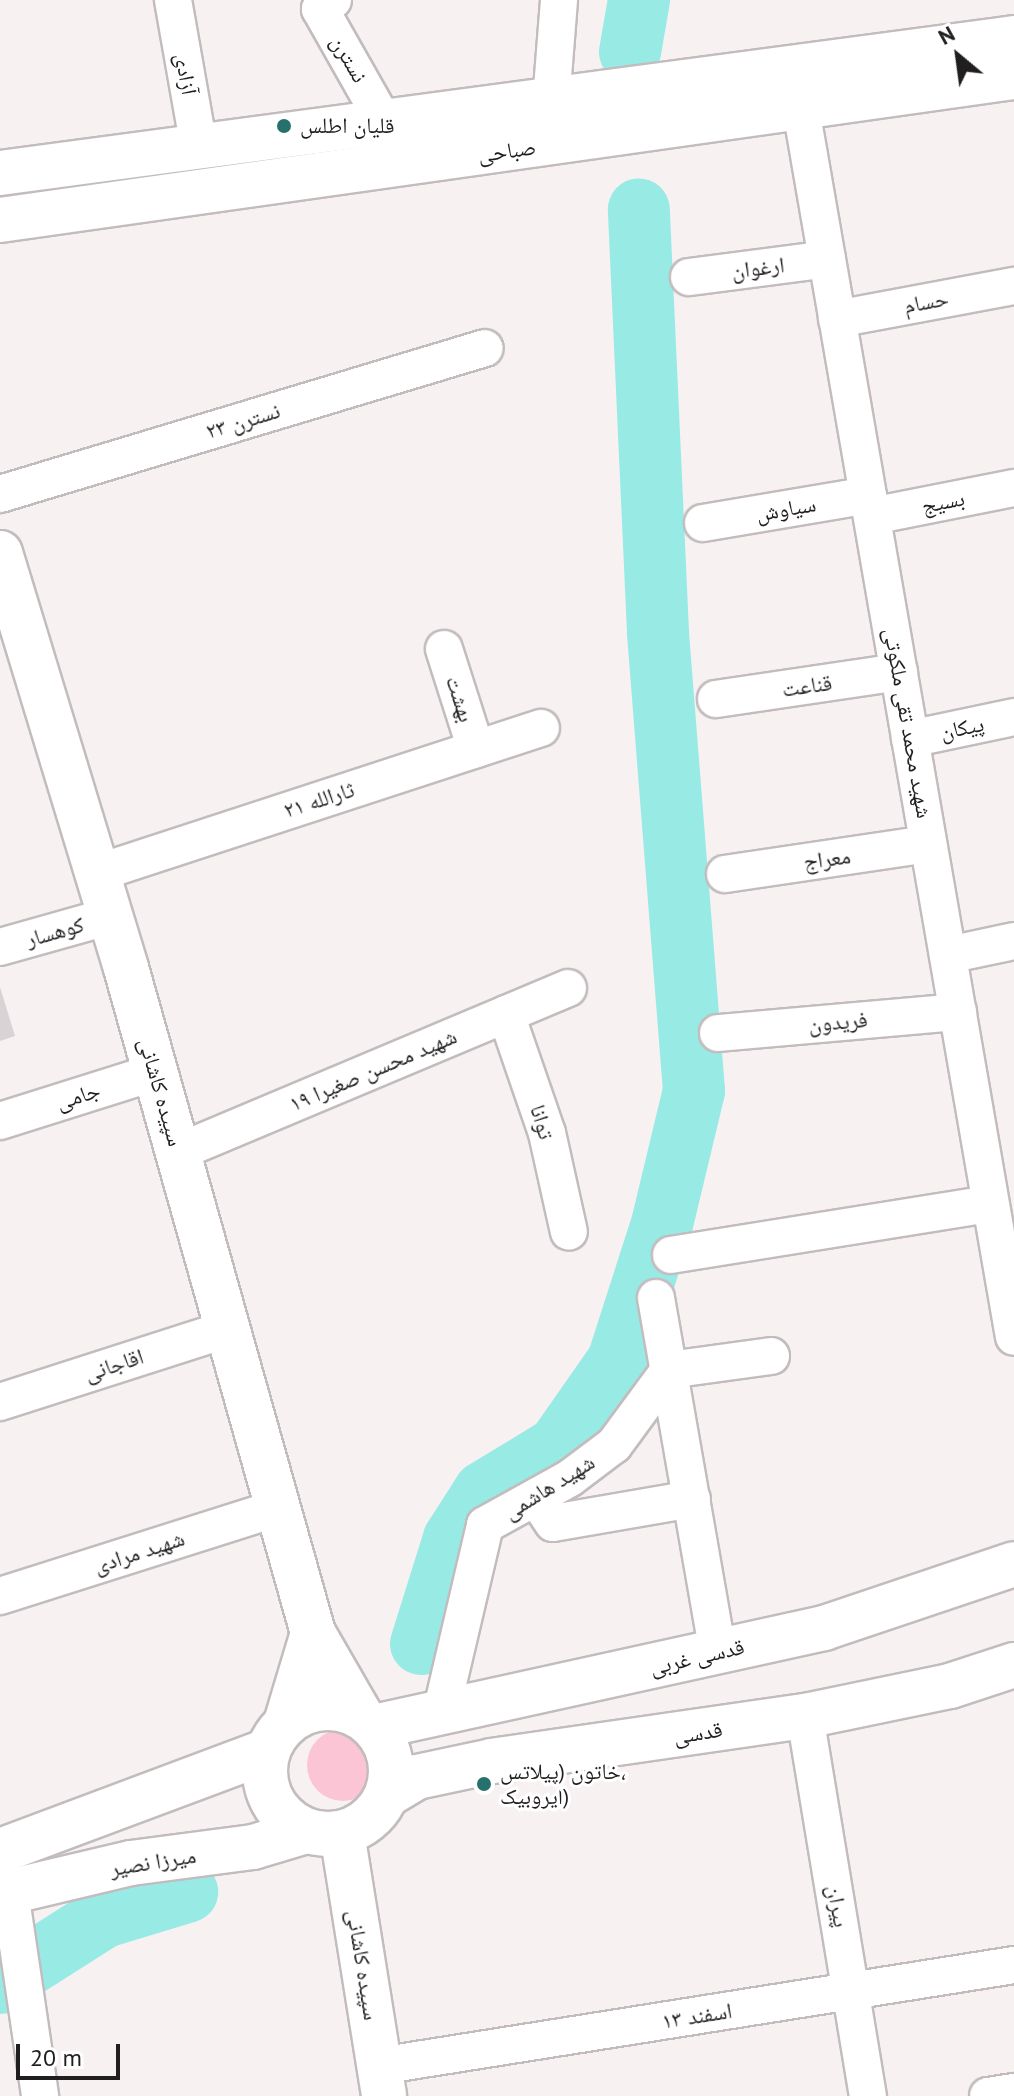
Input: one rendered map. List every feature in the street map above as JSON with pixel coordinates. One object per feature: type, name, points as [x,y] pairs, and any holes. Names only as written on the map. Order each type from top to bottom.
[{"type":"street","name":"آزادی","points":[[173,0],[199,148]]},
{"type":"street","name":"نسترن","points":[[333,0],[320,9],[385,124]]},
{"type":"street","points":[[551,102],[559,0]]},
{"type":"street","name":"صباحی","points":[[0,173],[1014,38]]},
{"type":"street","name":"صباحی","points":[[0,220],[1014,77]]},
{"type":"street","name":"شهید محمد تقی ملکوتی","points":[[801,109],[990,1204],[1009,1275],[1014,1337]]},
{"type":"street","name":"ارغوان","points":[[689,277],[827,259]]},
{"type":"street","name":"حسام","points":[[837,319],[1014,286]]},
{"type":"street","name":"نسترن ۲۳","points":[[0,494],[485,348]]},
{"type":"street","name":"بسیج","points":[[870,505],[1014,488]]},
{"type":"street","name":"سیاوش","points":[[703,523],[870,505]]},
{"type":"street","name":"سپیده کاشانی","points":[[0,553],[110,916],[313,1633],[368,1722]]},
{"type":"street","name":"بهشت","points":[[444,649],[476,749]]},
{"type":"street","name":"قناعت","points":[[716,699],[899,672]]},
{"type":"street","name":"پیکان","points":[[910,739],[1014,717]]},
{"type":"street","name":"ثارالله ۲۱","points":[[97,873],[541,728]]},
{"type":"street","name":"معراج","points":[[725,874],[928,844]]},
{"type":"street","name":"کوهسار","points":[[0,947],[110,916]]},
{"type":"street","points":[[948,955],[1014,941]]},
{"type":"street","name":"شهید محسن صغیرا ۱۹","points":[[178,1152],[568,988]]},
{"type":"street","name":"فریدون","points":[[718,1033],[958,1012]]},
{"type":"street","name":"توانا","points":[[506,1014],[547,1133],[569,1232]]},
{"type":"street","name":"جامی","points":[[0,1121],[155,1072]]},
{"type":"street","points":[[671,1255],[990,1204]]},
{"type":"street","points":[[656,1298],[718,1652]]},
{"type":"street","name":"اقاجانی","points":[[0,1402],[227,1329]]},
{"type":"street","points":[[669,1370],[771,1356]]},
{"type":"street","name":"شهید هاشمی","points":[[441,1713],[485,1525],[536,1498],[614,1445],[669,1370]]},
{"type":"street","points":[[536,1498],[553,1523],[692,1499]]},
{"type":"street","name":"شهید مرادی","points":[[0,1596],[277,1508]]},
{"type":"street","name":"قدسی غربی","points":[[368,1722],[441,1713],[824,1628],[1014,1564]]},
{"type":"street","points":[[40,2096],[3,1879],[276,1737],[314,1708],[368,1722],[391,1759],[387,1795],[376,1812],[324,1832],[284,1818],[270,1799],[264,1775],[276,1737],[313,1633]]},
{"type":"street","name":"قدسی","points":[[387,1795],[417,1777],[492,1761],[805,1716],[1013,1668]]},
{"type":"street","name":"پیران","points":[[805,1716],[868,2096]]},
{"type":"street","name":"سپیده کاشانی","points":[[324,1832],[382,2081]]},
{"type":"street","name":"میرزا نصیر","points":[[3,1879],[253,1847],[324,1832]]},
{"type":"street","name":"اسفند ۱۳","points":[[382,2081],[853,1991],[1014,1965]]},
{"type":"street","points":[[988,2096],[1014,2092]]},
{"type":"shaded area","points":[[336,1729],[350,1729],[369,1739],[379,1758],[379,1772],[369,1791],[350,1801],[336,1801],[317,1791],[307,1772],[307,1758],[317,1739]]},
{"type":"building","points":[[0,987],[15,1036],[0,1041]]},
{"type":"waterway","points":[[630,52],[639,0]]},
{"type":"waterway","points":[[421,1644],[454,1539],[484,1492],[558,1447],[618,1361],[662,1224],[694,1091],[658,632],[639,209]]},
{"type":"waterway","points":[[0,1983],[104,1917],[187,1892]]},
{"type":"place","name":"قلیان اطلس","points":[[284,126]]},
{"type":"place","name":"خاتون (پیلاتس، ایروبیک)","points":[[484,1784]]}]
